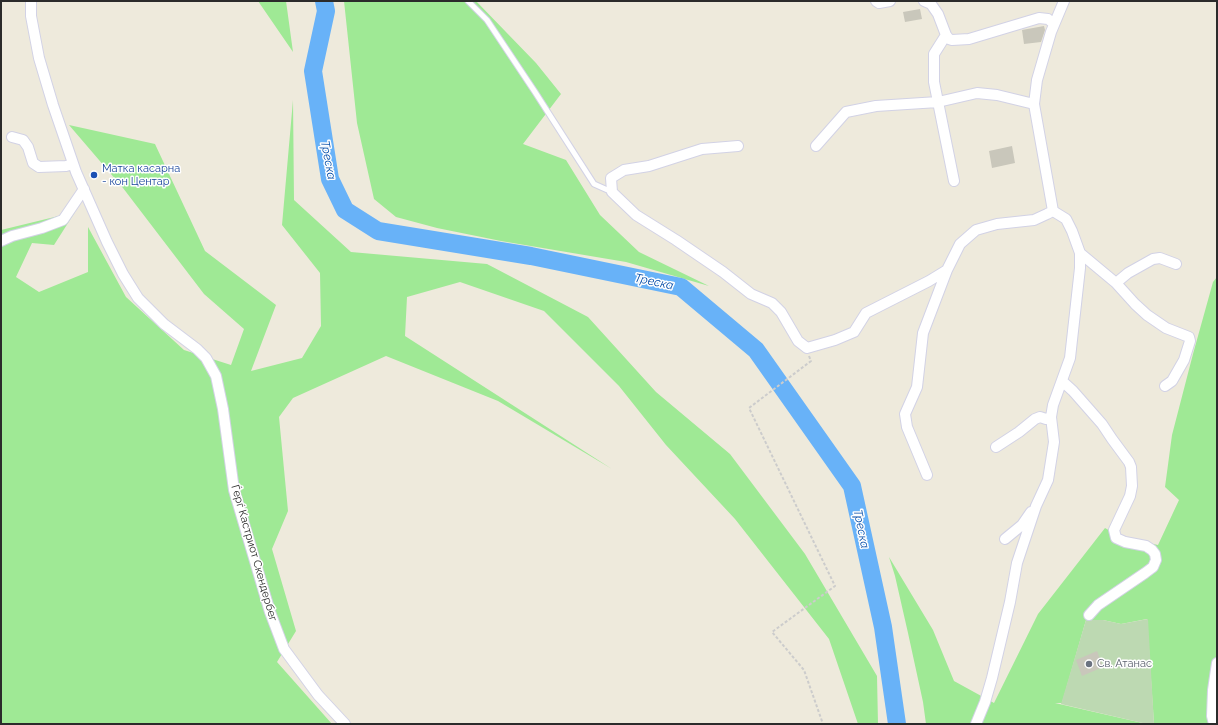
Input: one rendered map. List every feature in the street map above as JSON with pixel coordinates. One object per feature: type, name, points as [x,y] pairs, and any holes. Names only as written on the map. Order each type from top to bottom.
[{"type":"street","name":"Ѓерѓ Кастриот Скендербег","points":[[31,1],[31,16],[39,58],[53,106],[73,164],[120,267],[138,298],[164,324],[197,348],[206,358],[216,376],[223,409],[234,490],[270,612],[284,649],[318,695],[345,724]]},
{"type":"street","points":[[876,1],[879,3],[890,1]]},
{"type":"street","points":[[924,1],[931,4],[938,14],[949,39],[957,41],[969,39],[1039,18],[1048,19],[1054,24]]},
{"type":"street","points":[[976,724],[985,702],[992,678],[1010,602],[1017,563],[1036,506],[1048,480],[1054,442],[1052,418],[1053,406],[1070,358],[1080,268],[1080,253],[1066,219],[1053,211],[1034,104],[1037,80],[1050,32],[1064,1]]},
{"type":"street","points":[[946,35],[934,54],[934,82],[954,181]]},
{"type":"street","points":[[816,146],[846,112],[876,106],[938,102],[977,93],[997,95],[1034,104]]},
{"type":"street","points":[[12,137],[23,140],[28,147],[33,163],[39,167],[66,166],[73,164]]},
{"type":"street","points":[[738,146],[702,149],[649,166],[624,170],[611,178],[612,192],[636,215],[723,272],[751,294],[772,303],[781,312],[798,341],[806,348],[835,340],[854,332],[866,313],[929,281],[947,270]]},
{"type":"street","points":[[1,241],[12,236],[42,228],[63,220],[84,189]]},
{"type":"street","points":[[927,475],[907,427],[905,414],[917,387],[923,333],[947,270],[960,244],[976,230],[997,224],[1034,220],[1053,211]]},
{"type":"street","points":[[1080,253],[1116,283],[1147,315],[1166,328],[1189,337],[1190,341],[1184,360],[1172,381],[1165,386]]},
{"type":"street","points":[[1116,283],[1128,273],[1153,259],[1160,258],[1176,264]]},
{"type":"street","points":[[1062,380],[1102,424],[1131,467],[1132,486],[1130,496],[1114,530],[1116,538],[1125,542],[1146,546],[1155,554],[1156,560],[1153,567],[1145,574],[1098,605],[1089,615]]},
{"type":"street","points":[[996,447],[1019,432],[1035,419],[1040,417],[1046,419],[1052,418]]},
{"type":"street","points":[[1005,539],[1022,525],[1036,506]]},
{"type":"street","points":[[1214,724],[1212,710],[1217,663]]},
{"type":"lane","points":[[468,1],[486,20],[535,92],[594,184],[612,192]]},
{"type":"path","points":[[809,362],[749,408],[835,586],[772,632],[804,670],[824,724]]},
{"type":"green space","points":[[258,1],[286,1],[293,52]]},
{"type":"green space","points":[[344,1],[476,1],[536,63],[561,94],[523,144],[566,160],[600,215],[639,252],[709,286],[626,262],[501,241],[437,228],[396,217],[374,199],[357,123]]},
{"type":"green space","points":[[293,100],[294,200],[351,252],[487,264],[588,317],[656,392],[730,454],[805,554],[877,676],[878,724],[858,724],[829,639],[735,519],[666,445],[619,386],[544,311],[460,282],[407,297],[405,336],[612,469],[498,401],[386,356],[293,398],[279,417],[288,511],[272,549],[296,631],[277,662],[332,724],[1,724],[1,230],[75,212],[54,245],[32,243],[16,277],[39,292],[88,272],[88,227],[126,297],[184,350],[231,365],[244,329],[204,294],[123,188],[69,125],[155,144],[205,251],[276,305],[251,371],[302,358],[321,326],[320,273],[282,225]]},
{"type":"green space","points":[[1217,277],[1217,724],[1154,724],[1147,619],[1121,624],[1103,620],[1086,620],[1062,703],[1055,703],[1147,724],[926,724],[923,702],[908,633],[895,576],[889,557],[933,630],[954,681],[994,703],[1038,614],[1105,528],[1121,537],[1158,545],[1179,500],[1165,487],[1172,435],[1213,282]]},
{"type":"green space","points":[[1148,619],[1154,724],[1147,724],[1061,704],[1086,620],[1103,620],[1121,624]]},
{"type":"building","points":[[920,9],[922,19],[905,22],[903,12]]},
{"type":"building","points":[[1044,26],[1045,30],[1041,42],[1024,44],[1022,30]]},
{"type":"building","points":[[1012,146],[1015,163],[992,168],[989,151]]},
{"type":"building","name":"Св. Атанас","points":[[1097,651],[1103,667],[1082,676],[1076,660]]},
{"type":"waterway","name":"Треска","points":[[324,1],[326,11],[313,71],[330,179],[345,210],[378,231],[531,256],[681,287],[756,350],[852,486],[883,627],[897,724]]},
{"type":"place","name":"Матка касарна - кон Центар","points":[[94,175]]},
{"type":"place","name":"Св. Атанас","points":[[1089,664]]}]
